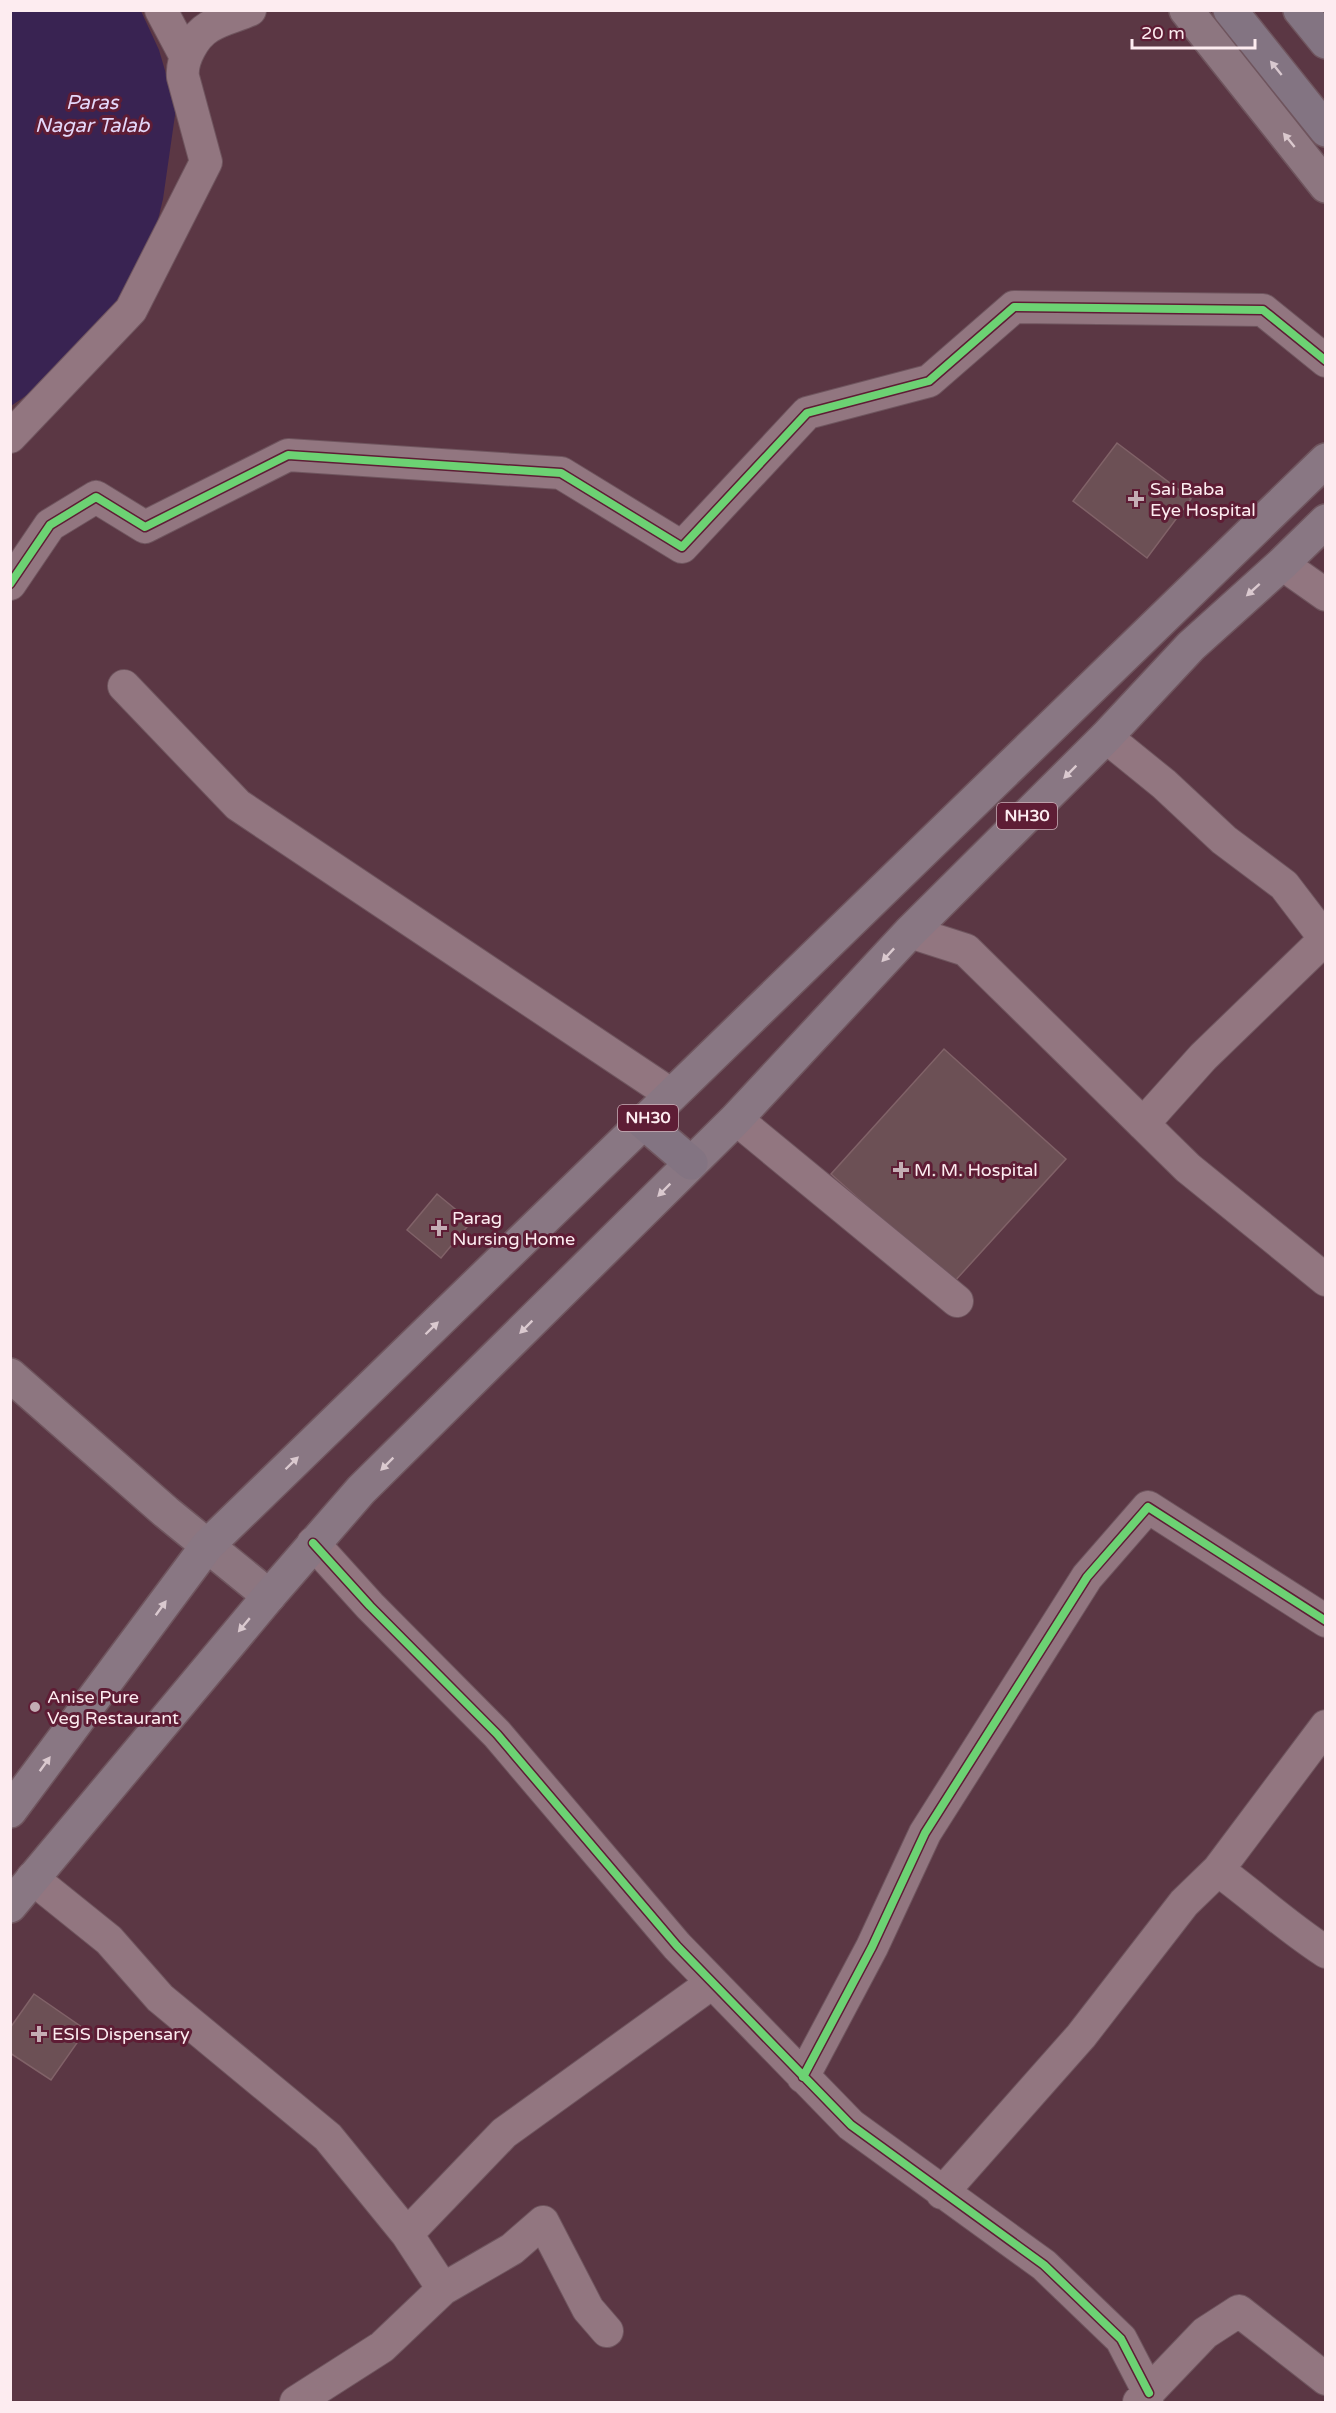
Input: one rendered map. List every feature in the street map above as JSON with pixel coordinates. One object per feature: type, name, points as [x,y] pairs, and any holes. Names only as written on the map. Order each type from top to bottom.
[{"type":"highway","points":[[1230,10],[1326,130]]},
{"type":"highway","points":[[1300,10],[1326,42]]},
{"type":"highway","points":[[643,1122],[692,1163]]},
{"type":"main road","name":"NH30","points":[[10,1811],[207,1546],[1326,460]]},
{"type":"main road","name":"NH30","points":[[10,1906],[313,1543],[361,1490],[736,1119],[910,932],[1106,737],[1191,646],[1326,521]]},
{"type":"street","points":[[161,10],[186,57]]},
{"type":"street","points":[[10,437],[131,310],[206,162],[183,77],[182,68],[186,57],[194,43],[208,27],[250,10]]},
{"type":"street","points":[[1186,10],[1326,186]]},
{"type":"street","points":[[10,584],[50,525],[96,497],[145,527],[288,454],[561,473],[682,547],[807,413],[929,381],[1014,307],[1263,310],[1326,361]]},
{"type":"street","points":[[1281,564],[1326,595]]},
{"type":"street","points":[[124,686],[238,805],[672,1095]]},
{"type":"street","points":[[1106,737],[1164,784],[1224,840],[1284,885],[1325,939],[1203,1057],[1143,1124]]},
{"type":"street","points":[[910,932],[966,950],[1188,1168],[1326,1280]]},
{"type":"street","points":[[736,1119],[957,1302]]},
{"type":"street","points":[[10,1375],[166,1512],[269,1596]]},
{"type":"street","points":[[803,2077],[873,1947],[925,1833],[1087,1577],[1148,1507],[1326,1621]]},
{"type":"street","points":[[313,1543],[370,1606],[496,1734],[677,1946],[851,2126],[1044,2265],[1121,2339],[1144,2398],[1205,2333],[1239,2311],[1326,2379]]},
{"type":"street","points":[[942,2193],[1081,2036],[1184,1903],[1218,1870],[1326,1726]]},
{"type":"street","points":[[1218,1870],[1258,1899],[1297,1933],[1326,1952]]},
{"type":"street","points":[[33,1878],[109,1940],[160,1998],[328,2137],[407,2234],[442,2289]]},
{"type":"street","points":[[407,2234],[504,2133],[712,1983]]},
{"type":"street","points":[[296,2403],[382,2347],[442,2289],[512,2249],[543,2222],[588,2309],[607,2331]]},
{"type":"water","name":"Paras Nagar Talab","points":[[11,11],[141,11],[159,50],[176,108],[163,199],[147,265],[133,302],[50,379],[11,406]]},
{"type":"building","points":[[1117,443],[1191,499],[1147,558],[1073,501]]},
{"type":"building","points":[[944,1049],[1066,1159],[953,1283],[831,1174]]},
{"type":"building","points":[[437,1194],[471,1222],[441,1258],[407,1230]]},
{"type":"building","points":[[34,1994],[86,2030],[51,2080],[10,2053],[10,2028]]},
{"type":"cycle path","points":[[10,584],[50,525],[96,497],[145,527],[288,455],[561,473],[682,547],[807,413],[929,381],[1014,307],[1263,310],[1326,361]]},
{"type":"cycle path","points":[[803,2077],[872,1947],[925,1833],[1087,1577],[1148,1507],[1326,1621]]},
{"type":"cycle path","points":[[313,1543],[370,1606],[497,1734],[677,1946],[851,2125],[1044,2265],[1121,2339],[1149,2393]]},
{"type":"place","name":"Sai Baba Eye Hospital","points":[[1136,499]]},
{"type":"place","name":"M. M. Hospital","points":[[901,1170]]},
{"type":"place","name":"Parag Nursing Home","points":[[439,1228]]},
{"type":"place","name":"Anise Pure Veg Restaurant","points":[[35,1707]]},
{"type":"place","name":"ESIS Dispensary","points":[[39,2034]]}]
